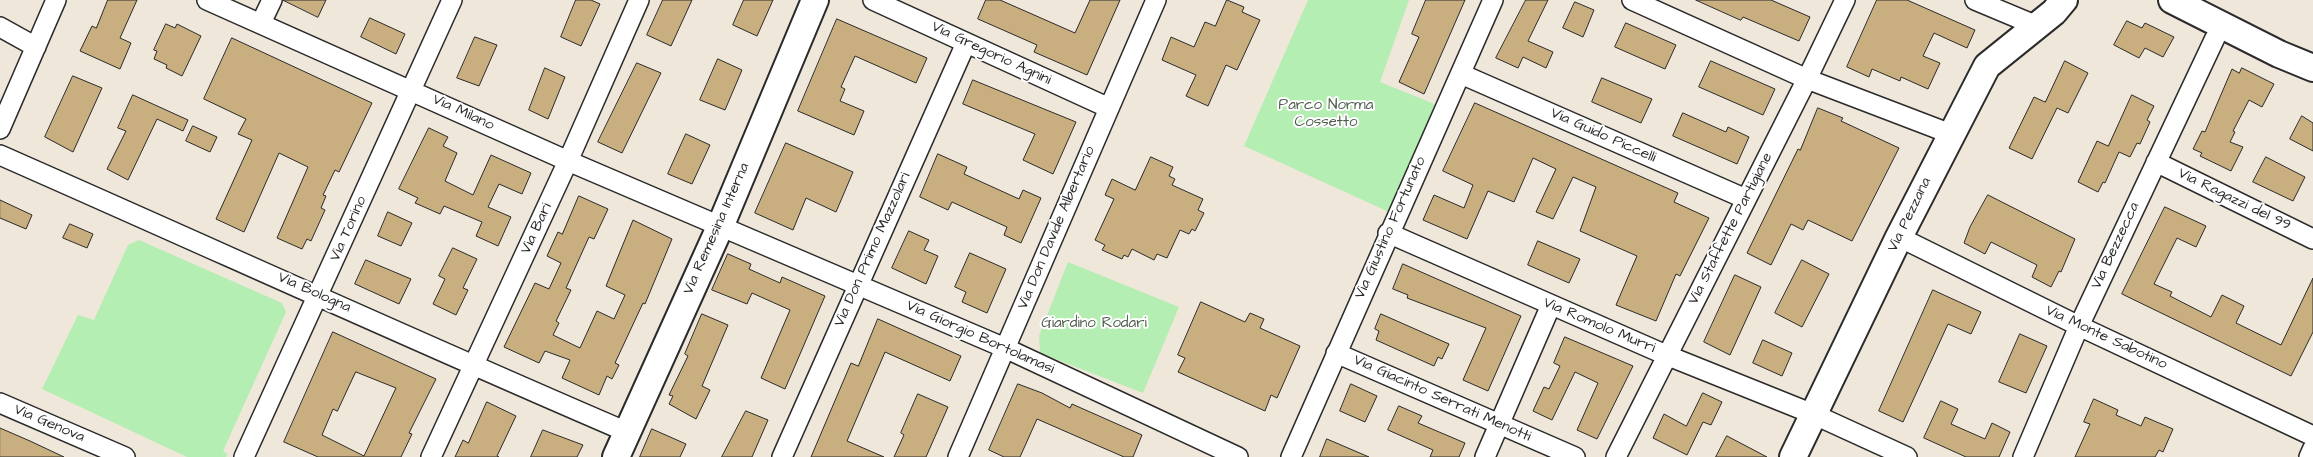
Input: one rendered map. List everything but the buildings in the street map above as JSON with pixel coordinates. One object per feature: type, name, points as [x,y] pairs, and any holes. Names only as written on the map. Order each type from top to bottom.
[{"type":"street","points":[[0,128],[56,0]]},
{"type":"street","name":"Via Milano","points":[[207,0],[568,162],[720,227]]},
{"type":"street","points":[[261,23],[272,0]]},
{"type":"street","name":"Via Torino","points":[[244,457],[452,0]]},
{"type":"street","name":"Via Bari","points":[[431,457],[568,162],[639,0]]},
{"type":"street","name":"Via Remesina Interna","points":[[616,457],[720,227],[815,0]]},
{"type":"street","name":"Via Gregorio Agnini","points":[[873,0],[1109,108]]},
{"type":"street","name":"Via Don Davide Albertario","points":[[958,457],[1156,0]]},
{"type":"street","name":"Via Giustino Fortunato","points":[[1292,457],[1388,233],[1493,0]]},
{"type":"street","points":[[1632,0],[1807,79],[1951,134]]},
{"type":"street","name":"Via Staffette Partigiane","points":[[1616,457],[1845,0]]},
{"type":"street","points":[[1975,0],[2052,13]]},
{"type":"street","name":"Via Pezzana","points":[[1793,457],[1899,237],[1987,66],[2052,13],[2079,0]]},
{"type":"street","points":[[2172,0],[2279,54],[2313,68]]},
{"type":"street","points":[[0,28],[36,47]]},
{"type":"street","name":"Via Bezzecca","points":[[2023,457],[2079,326],[2215,38]]},
{"type":"street","name":"Via Don Primo Mazzolari","points":[[782,457],[966,43]]},
{"type":"street","name":"Via Guido Piccelli","points":[[1461,74],[1746,199]]},
{"type":"street","name":"Via Bologna","points":[[0,156],[319,295],[473,366],[627,432]]},
{"type":"street","name":"Via Ragazzi del 99","points":[[2156,162],[2313,239]]},
{"type":"street","name":"Via Giorgio Bortolamasi","points":[[720,227],[1005,348],[1237,457]]},
{"type":"street","name":"Via Romolo Murri","points":[[1388,233],[1666,355],[1813,414],[1908,457]]},
{"type":"street","name":"Via Monte Sabotino","points":[[1899,237],[2079,326],[2313,436]]},
{"type":"street","points":[[1485,457],[1551,305]]},
{"type":"street","name":"Via Giacinto Serrati Menotti","points":[[1336,353],[1575,457]]},
{"type":"street","name":"Via Genova","points":[[0,403],[125,457]]},
{"type":"street","points":[[2309,457],[2313,448]]},
{"type":"green space","name":"Parco Norma Cossetto","points":[[1308,0],[1409,0],[1380,82],[1437,105],[1389,212],[1244,146]]},
{"type":"green space","points":[[139,240],[282,303],[286,312],[223,451],[227,454],[226,457],[187,457],[42,389],[78,315],[94,320],[128,245]]},
{"type":"green space","name":"Giardino Rodari","points":[[1068,262],[1179,307],[1143,393],[1040,353],[1039,336]]}]
